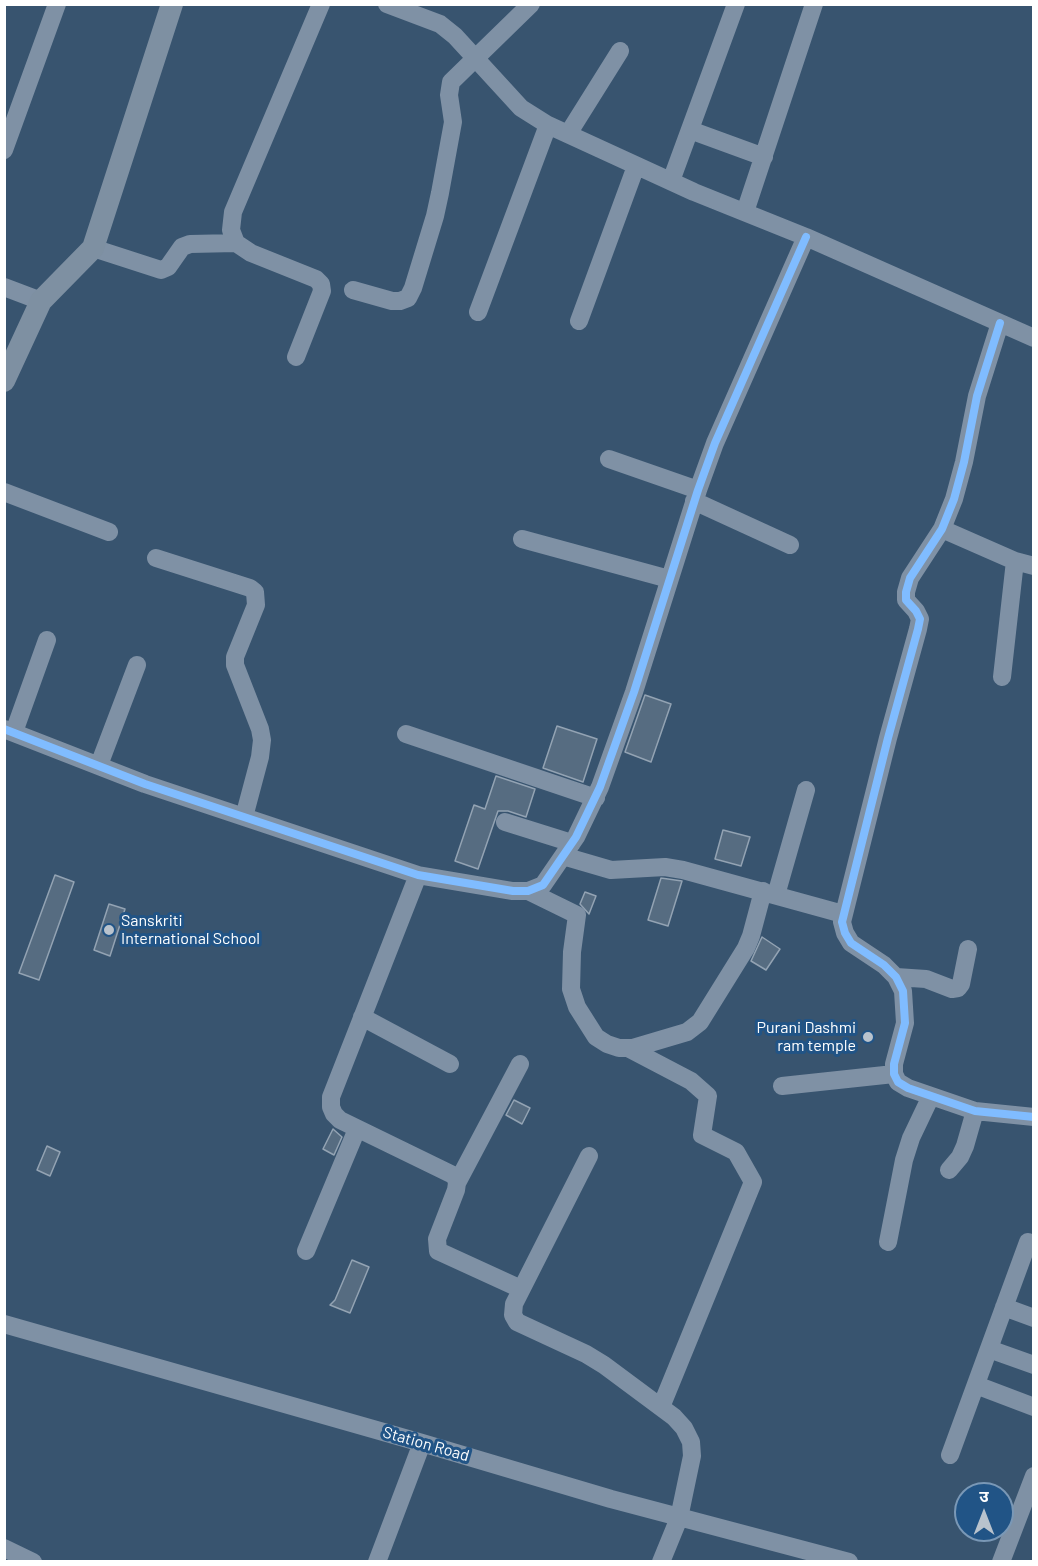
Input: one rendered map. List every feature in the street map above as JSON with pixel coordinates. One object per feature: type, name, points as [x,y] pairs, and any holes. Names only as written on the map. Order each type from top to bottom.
[{"type":"main road","points":[[4,381],[41,301],[93,248],[172,4]]},
{"type":"street","points":[[6,138],[57,4]]},
{"type":"street","points":[[296,357],[322,291],[321,284],[316,279],[251,254],[236,243],[231,230],[234,212],[321,4]]},
{"type":"street","points":[[387,4],[440,24],[455,36],[521,108],[548,125],[636,166],[806,237],[1034,338]]},
{"type":"street","points":[[353,290],[392,301],[400,302],[408,298],[429,237],[440,193],[453,122],[449,88],[451,82],[531,4]]},
{"type":"street","points":[[671,181],[736,4]]},
{"type":"street","points":[[746,212],[814,4]]},
{"type":"street","points":[[568,134],[620,51]]},
{"type":"street","points":[[478,312],[548,125]]},
{"type":"street","points":[[690,130],[764,158]]},
{"type":"street","points":[[579,321],[636,166]]},
{"type":"street","points":[[47,640],[9,730],[145,784],[418,875],[513,891],[528,891],[543,885],[567,850],[596,798],[634,692],[715,443],[806,237]]},
{"type":"street","points":[[93,248],[161,270],[168,267],[182,247],[190,244],[236,243]]},
{"type":"street","points":[[4,287],[41,301]]},
{"type":"street","points":[[1000,323],[972,414],[960,481],[942,529],[910,578],[906,592],[906,600],[920,619],[843,914],[845,933],[851,942],[884,965],[896,977],[903,991],[905,1023],[894,1064],[894,1074],[898,1082],[908,1088],[975,1111],[1034,1117]]},
{"type":"street","points":[[609,459],[696,496],[790,545]]},
{"type":"street","points":[[4,492],[108,532]]},
{"type":"street","points":[[942,529],[1015,561],[1034,566]]},
{"type":"street","points":[[522,538],[669,579]]},
{"type":"street","points":[[156,558],[250,588],[255,592],[256,605],[235,657],[235,665],[260,729],[262,740],[260,757],[244,817]]},
{"type":"street","points":[[1002,677],[1015,561]]},
{"type":"street","points":[[99,765],[137,665]]},
{"type":"street","points":[[406,734],[596,798]]},
{"type":"street","points":[[528,891],[577,915],[572,952],[571,989],[577,1007],[596,1037],[607,1044],[628,1048],[687,1032],[700,1022],[746,948],[770,893],[806,790]]},
{"type":"street","points":[[505,822],[611,870],[668,867],[843,914]]},
{"type":"street","points":[[418,875],[331,1097],[331,1107],[340,1120],[450,1172],[455,1176],[457,1184]]},
{"type":"street","points":[[896,977],[926,979],[952,989],[958,988],[962,984],[968,949]]},
{"type":"street","points":[[363,1017],[450,1064]]},
{"type":"street","points":[[628,1048],[691,1081],[708,1096],[702,1135],[736,1152],[753,1182],[661,1407]]},
{"type":"street","points":[[520,1064],[457,1184],[437,1239],[438,1251],[521,1289]]},
{"type":"street","points":[[782,1086],[894,1074]]},
{"type":"street","points":[[888,1242],[904,1160],[911,1138],[931,1096]]},
{"type":"street","points":[[949,1170],[960,1157],[965,1146],[975,1111]]},
{"type":"street","points":[[306,1251],[357,1129]]},
{"type":"street","points":[[589,1156],[521,1289],[514,1304],[513,1315],[517,1322],[586,1354],[621,1376],[679,1422],[691,1442],[692,1456],[679,1518],[660,1562]]},
{"type":"street","points":[[950,1455],[1004,1307],[1026,1272],[1028,1242]]},
{"type":"street","points":[[1004,1307],[1034,1318]]},
{"type":"street","name":"Station Road","points":[[4,1324],[679,1518],[849,1562]]},
{"type":"street","points":[[989,1349],[1034,1365]]},
{"type":"street","points":[[976,1386],[1034,1407]]},
{"type":"street","points":[[378,1562],[422,1443]]},
{"type":"street","points":[[1001,1562],[1034,1476]]},
{"type":"street","points":[[4,1548],[33,1562]]},
{"type":"building","points":[[645,695],[671,704],[651,762],[625,752]]},
{"type":"building","points":[[557,726],[597,739],[583,782],[543,768]]},
{"type":"building","points":[[496,776],[535,789],[526,817],[508,811],[498,811],[478,869],[455,861],[474,805],[485,809]]},
{"type":"building","points":[[723,830],[750,837],[741,866],[715,859]]},
{"type":"building","points":[[55,875],[74,882],[39,980],[19,973]]},
{"type":"building","points":[[661,878],[682,881],[668,926],[648,920]]},
{"type":"building","points":[[585,892],[596,896],[589,914],[580,904]]},
{"type":"building","name":"Sanskriti International School","points":[[109,904],[125,909],[110,956],[94,950]]},
{"type":"building","points":[[762,937],[780,949],[766,970],[751,961]]},
{"type":"building","points":[[514,1100],[530,1108],[522,1124],[506,1115]]},
{"type":"building","points":[[333,1129],[342,1137],[334,1155],[323,1149]]},
{"type":"building","points":[[47,1146],[60,1152],[50,1176],[37,1170]]},
{"type":"building","points":[[352,1260],[369,1267],[350,1313],[330,1305],[335,1300]]},
{"type":"cycle path","points":[[4,729],[145,784],[418,875],[513,891],[528,891],[543,885],[576,837],[600,787],[634,692],[715,443],[806,237]]},
{"type":"cycle path","points":[[1000,323],[977,396],[954,499],[942,529],[910,578],[906,592],[906,600],[920,619],[842,922],[851,943],[884,965],[896,977],[903,991],[905,1023],[894,1064],[894,1074],[898,1082],[908,1088],[975,1111],[1034,1117]]},
{"type":"place","name":"Sanskriti International School","points":[[109,930]]},
{"type":"place","name":"Purani Dashmi ram temple","points":[[868,1037]]}]
